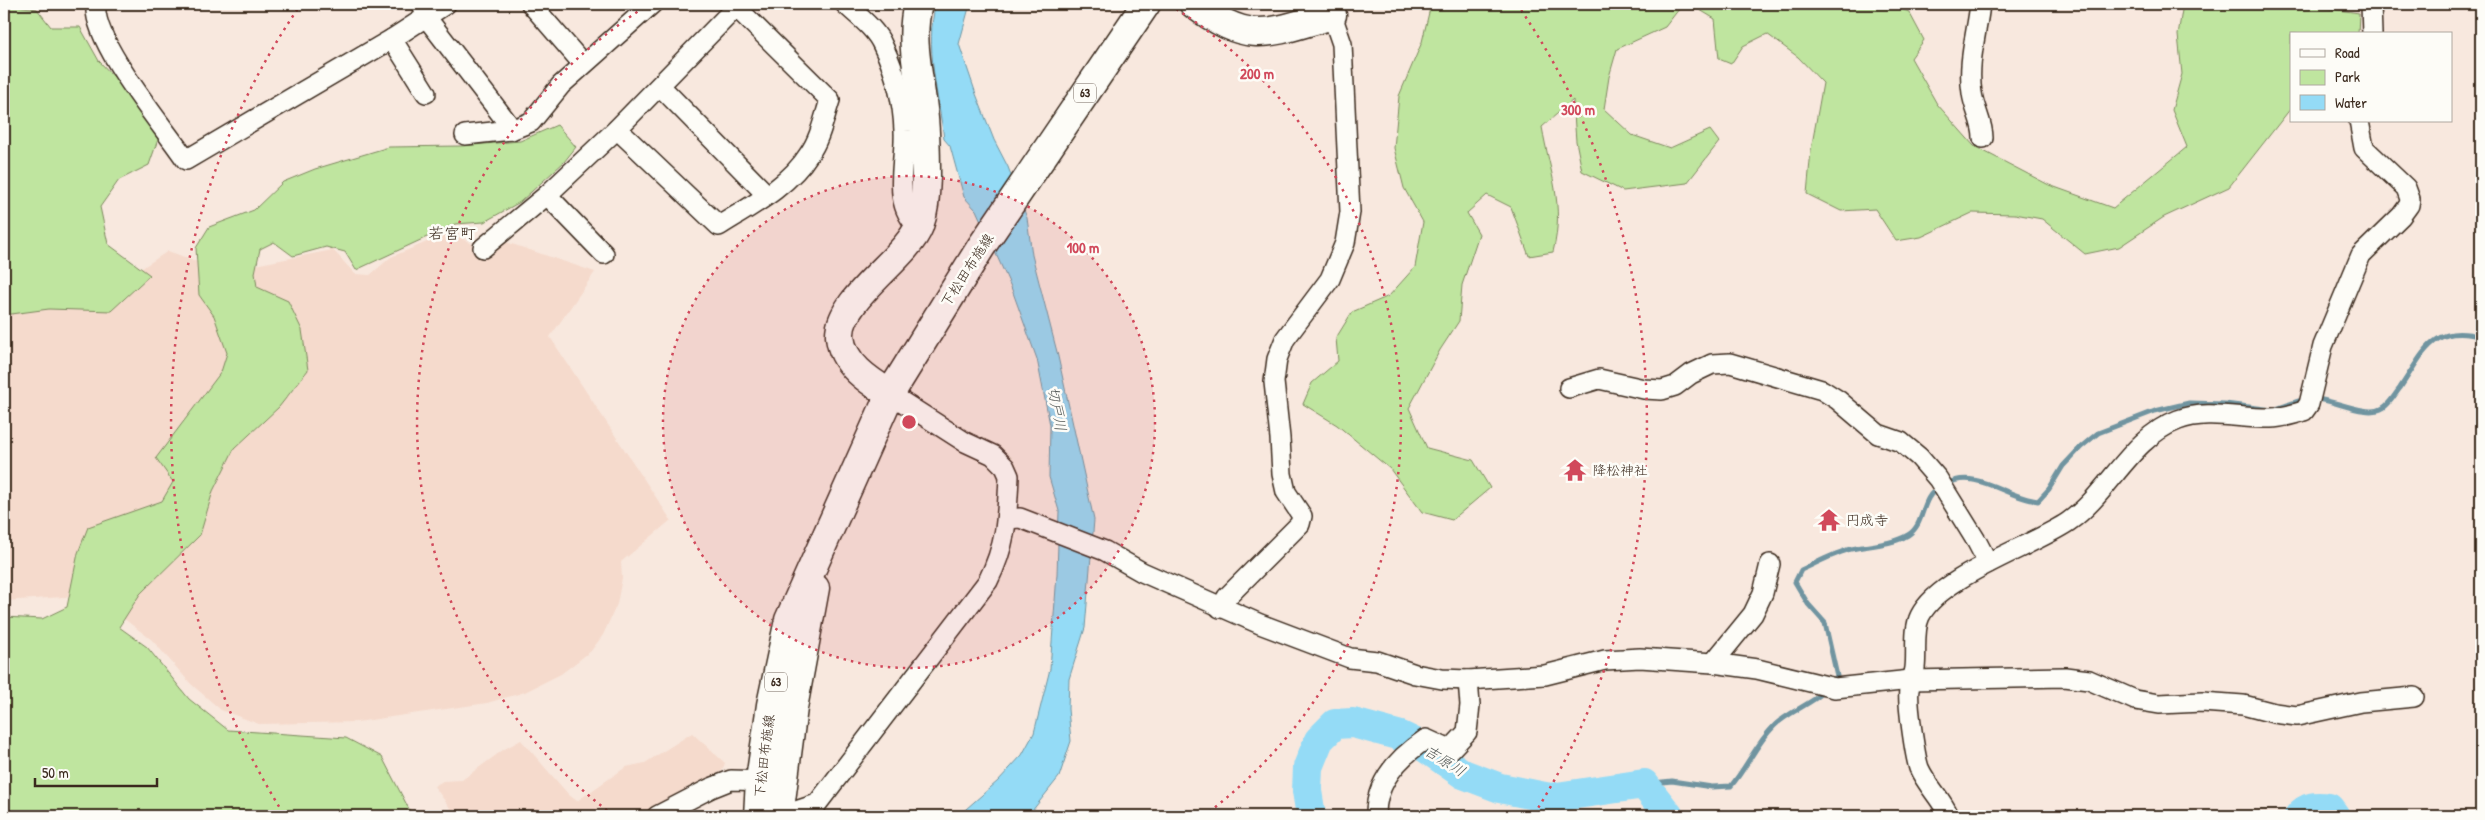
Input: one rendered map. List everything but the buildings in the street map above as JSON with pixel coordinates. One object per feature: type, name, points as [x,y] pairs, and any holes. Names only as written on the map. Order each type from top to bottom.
[{"type":"main road","points":[[890,394],[863,377],[846,354],[840,335],[844,320],[856,301],[919,228],[925,206],[926,149],[914,30],[918,4]]},
{"type":"main road","name":"下松田布施線","points":[[758,816],[771,781],[793,708],[820,554],[890,394],[980,247],[1146,4]]},
{"type":"main road","points":[[1194,4],[1211,16],[1238,30],[1271,33],[1331,10]]},
{"type":"main road","name":"下松田布施線","points":[[771,781],[780,816]]},
{"type":"street","points":[[96,4],[103,33],[126,77],[186,160],[392,39],[424,10],[446,4]]},
{"type":"street","points":[[531,4],[583,64]]},
{"type":"street","points":[[465,135],[511,130],[531,122],[561,85],[652,4]]},
{"type":"street","points":[[845,4],[883,44],[894,76],[902,104],[905,133],[901,169],[904,208],[910,220],[919,228]]},
{"type":"street","points":[[1980,4],[1970,67],[1972,94],[1983,129],[1983,138]]},
{"type":"street","points":[[2370,4],[2372,32]]},
{"type":"street","points":[[483,248],[547,195],[617,129],[737,5],[830,100],[810,153],[798,169],[767,195],[719,226],[617,129]]},
{"type":"street","points":[[424,10],[511,130]]},
{"type":"street","points":[[1220,608],[1227,597],[1300,524],[1302,516],[1286,492],[1282,474],[1274,382],[1277,359],[1285,339],[1330,279],[1345,243],[1350,212],[1342,44],[1331,10]]},
{"type":"street","points":[[392,39],[426,93]]},
{"type":"street","points":[[660,86],[761,186],[767,195]]},
{"type":"street","points":[[1949,816],[1919,767],[1908,692],[1915,669],[1919,618],[1927,605],[1950,586],[1988,563],[2068,522],[2090,504],[2146,440],[2163,426],[2180,419],[2208,415],[2272,418],[2304,411],[2310,400],[2323,346],[2361,255],[2401,216],[2409,205],[2410,199],[2406,188],[2364,148],[2359,122]]},
{"type":"street","points":[[547,195],[604,254]]},
{"type":"street","points":[[1569,388],[1599,379],[1644,390],[1662,390],[1675,386],[1691,374],[1712,364],[1730,363],[1822,390],[1838,400],[1878,434],[1901,442],[1919,457],[1942,486],[1988,563]]},
{"type":"street","points":[[780,816],[817,804],[949,634],[988,581],[1000,556],[1007,519],[1009,476],[1005,467],[992,455],[965,442],[890,394]]},
{"type":"street","points":[[1007,519],[1020,518],[1100,549],[1142,572],[1220,608],[1350,658],[1377,661],[1433,677],[1468,680],[1545,675],[1605,660],[1640,658],[1756,668],[1828,686],[1911,680],[2065,677],[2089,680],[2135,700],[2159,704],[2202,702],[2243,705],[2274,713],[2297,716],[2361,702],[2414,696]]},
{"type":"street","points":[[1713,663],[1753,614],[1764,593],[1770,564]]},
{"type":"street","points":[[1376,816],[1376,803],[1397,761],[1426,740],[1450,750],[1467,732],[1470,705],[1468,680]]},
{"type":"street","points":[[657,816],[710,788],[731,780],[771,781]]},
{"type":"street","points":[[758,816],[764,816]]},
{"type":"shaded area","points":[[449,233],[469,242],[489,257],[503,241],[595,272],[550,337],[671,520],[621,562],[622,578],[617,604],[603,635],[591,651],[561,674],[525,692],[487,703],[357,722],[259,724],[221,710],[191,684],[152,640],[115,612],[78,596],[4,601],[4,299],[107,291],[168,251],[223,271],[333,250],[355,274],[370,275],[391,257]]},
{"type":"shaded area","points":[[692,733],[725,763],[722,771],[643,816],[456,816],[434,786],[443,781],[462,780],[503,750],[521,740],[569,795],[577,801],[626,767],[645,763]]},
{"type":"green space","points":[[4,4],[37,9],[51,27],[80,27],[99,61],[162,128],[149,165],[119,180],[100,207],[108,244],[150,275],[111,311],[49,309],[4,315]]},
{"type":"green space","points":[[1431,4],[1683,4],[1665,27],[1617,49],[1609,77],[1604,109],[1632,135],[1670,148],[1710,130],[1719,142],[1687,183],[1623,191],[1582,171],[1576,141],[1573,100],[1542,127],[1557,204],[1556,235],[1553,252],[1529,256],[1511,207],[1487,195],[1467,213],[1479,234],[1462,285],[1459,321],[1440,350],[1409,408],[1427,448],[1473,460],[1490,488],[1452,520],[1422,512],[1390,469],[1337,425],[1303,404],[1312,383],[1338,361],[1336,338],[1352,312],[1389,296],[1415,267],[1423,222],[1404,188],[1394,148],[1399,96],[1422,42]]},
{"type":"green space","points":[[1690,4],[1889,4],[1909,12],[1924,40],[1911,58],[1937,104],[1974,146],[2049,185],[2113,208],[2187,147],[2172,110],[2182,74],[2178,35],[2183,4],[2315,4],[2325,8],[2359,13],[2358,32],[2290,32],[2290,109],[2229,187],[2164,217],[2119,247],[2085,254],[2042,219],[2015,214],[1972,213],[1921,237],[1896,241],[1875,209],[1841,211],[1807,194],[1811,150],[1823,83],[1798,57],[1767,34],[1743,46],[1731,64],[1719,59],[1715,19]]},
{"type":"green space","points":[[557,125],[576,147],[564,162],[520,202],[484,222],[455,224],[356,270],[345,252],[326,247],[293,256],[274,242],[260,249],[255,273],[257,287],[288,301],[302,330],[308,370],[279,407],[234,449],[213,491],[200,535],[140,594],[119,627],[147,647],[189,699],[228,730],[346,738],[382,757],[410,811],[406,816],[4,816],[4,617],[42,619],[67,607],[78,553],[88,527],[162,501],[173,482],[156,458],[221,372],[227,353],[214,316],[199,295],[196,248],[209,227],[254,210],[283,182],[315,169],[389,147],[461,146],[520,141]]},
{"type":"water","name":"切戸川","points":[[936,4],[970,4],[959,44],[976,94],[994,140],[1008,167],[1027,218],[1032,255],[1057,352],[1094,520],[1085,628],[1069,679],[1068,709],[1071,741],[1059,777],[1028,816],[958,816],[998,781],[1022,755],[1034,733],[1050,669],[1057,574],[1059,511],[1049,477],[1050,425],[1037,359],[1011,287],[976,210],[964,197],[950,146],[944,139],[932,53],[931,36]]},
{"type":"waterway","points":[[2315,399],[2359,410],[2368,411],[2383,408],[2392,399],[2431,344],[2451,334],[2481,337]]},
{"type":"waterway","points":[[1947,484],[1969,479],[1992,485],[2026,499],[2038,501],[2049,489],[2063,466],[2098,433],[2155,411],[2189,403],[2225,404],[2273,410],[2304,399]]},
{"type":"waterway","points":[[1832,682],[1837,676],[1825,623],[1808,604],[1795,582],[1801,570],[1851,549],[1888,543],[1908,535],[1918,524],[1929,498],[1939,488]]},
{"type":"waterway","points":[[1644,784],[1672,781],[1712,787],[1731,786],[1762,740],[1774,726],[1825,691]]},
{"type":"waterway","name":"吉原川","points":[[1311,816],[1307,791],[1308,767],[1319,740],[1335,724],[1353,723],[1401,736],[1426,748],[1463,774],[1500,788],[1550,798],[1644,784],[1669,816]]},
{"type":"waterway","name":"吉原川","points":[[2299,816],[2312,807],[2329,808],[2335,816]]},
{"type":"place","name":"降松神社","points":[[1575,470]]},
{"type":"place","name":"円成寺","points":[[1829,520]]},
{"type":"district","name":"若宮町","points":[[452,233]]}]
